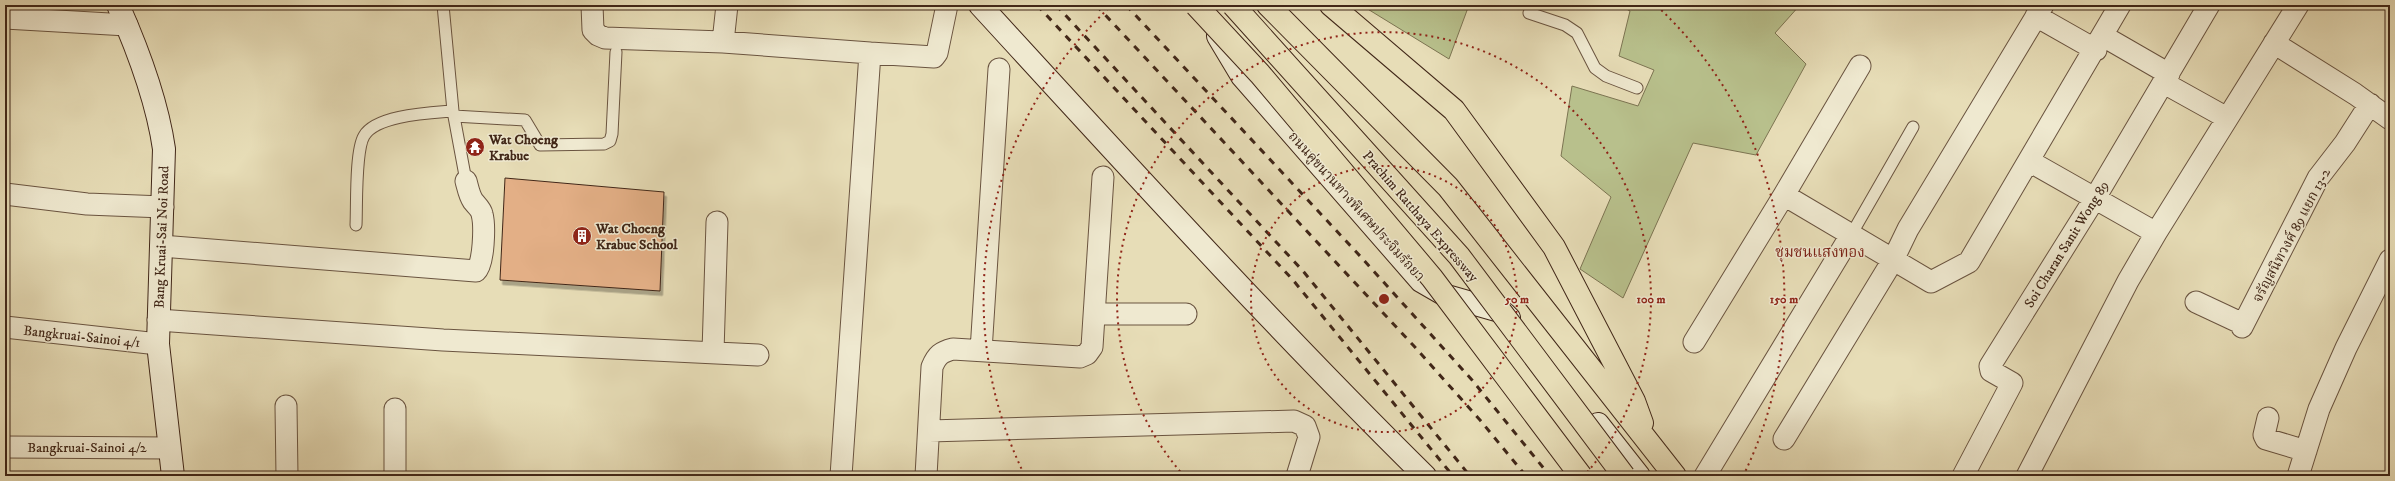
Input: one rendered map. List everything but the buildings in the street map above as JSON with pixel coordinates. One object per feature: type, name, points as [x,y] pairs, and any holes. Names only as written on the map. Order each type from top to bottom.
[{"type":"highway","points":[[1196,5],[1260,74],[1432,278],[1581,476]]},
{"type":"highway","name":"Prachim Ratthaya Expressway","points":[[1233,5],[1459,256],[1624,476]]},
{"type":"highway","points":[[1268,5],[1448,187],[1675,476]]},
{"type":"highway","points":[[1330,5],[1454,110],[1554,247],[1634,401],[1652,448]]},
{"type":"main road","name":"Bang Kruai-Sai Noi Road","points":[[118,5],[127,25],[160,125],[164,149],[158,344],[173,476]]},
{"type":"main road","points":[[980,5],[1246,294],[1327,379],[1425,476]]},
{"type":"main road","name":"ถนนคู่ขนานทางพิเศษประจิมรัถยา","points":[[1201,5],[1242,76],[1421,281],[1447,296],[1503,312],[1524,331],[1639,476]]},
{"type":"street","points":[[592,5],[593,30],[598,35],[605,38],[723,42],[934,57],[938,53],[947,5]]},
{"type":"street","points":[[723,42],[727,5]]},
{"type":"street","points":[[1784,195],[1931,282],[1969,262],[2100,43],[2120,5]]},
{"type":"street","name":"Soi Charan Sanit Wong 89","points":[[1963,476],[2012,383],[1992,371],[1990,366],[2095,198],[2209,5]]},
{"type":"street","points":[[2027,476],[2128,281],[2156,233],[2298,5]]},
{"type":"street","points":[[1784,439],[1893,260],[1908,229],[2039,11],[2167,78],[2228,118]]},
{"type":"street","points":[[5,18],[127,25]]},
{"type":"street","points":[[2274,43],[2384,112]]},
{"type":"street","points":[[841,476],[870,53]]},
{"type":"street","points":[[1694,342],[1784,195],[1860,66]]},
{"type":"street","points":[[981,351],[1000,69]]},
{"type":"street","name":"จรัญสนิทวงศ์ 89 แยก 13-2","points":[[2196,302],[2242,325],[2318,178],[2345,143],[2384,112]]},
{"type":"street","points":[[2029,161],[2156,233]]},
{"type":"street","points":[[926,476],[930,431],[932,367],[936,358],[941,352],[952,349],[1080,357],[1087,354],[1092,347],[1103,177]]},
{"type":"street","points":[[161,246],[476,271],[480,268],[482,260],[482,212],[470,195],[466,181]]},
{"type":"street","points":[[5,194],[87,204],[162,207]]},
{"type":"street","points":[[713,352],[717,222]]},
{"type":"street","points":[[1705,476],[1851,235]]},
{"type":"street","points":[[2298,476],[2319,409],[2343,354],[2390,260]]},
{"type":"street","points":[[1095,314],[1186,314]]},
{"type":"street","points":[[158,320],[443,340],[713,352],[758,356]]},
{"type":"street","name":"Bangkruai-Sainoi 4/1","points":[[5,327],[158,344]]},
{"type":"street","points":[[286,406],[287,476]]},
{"type":"street","points":[[394,476],[395,410]]},
{"type":"street","points":[[2268,418],[2264,435],[2266,440],[2306,451]]},
{"type":"street","points":[[930,431],[1294,421],[1305,426],[1309,437],[1298,476]]},
{"type":"street","name":"Bangkruai-Sainoi 4/2","points":[[5,446],[169,448]]},
{"type":"lane","points":[[443,5],[453,114],[466,181]]},
{"type":"lane","points":[[1529,13],[1565,25],[1577,33],[1595,68],[1606,76],[1636,88]]},
{"type":"lane","points":[[356,225],[360,147],[369,130],[378,124],[408,116],[453,114],[517,118],[525,120],[540,145],[604,144],[610,141],[612,134],[616,52]]},
{"type":"lane","points":[[1851,235],[1913,128]]},
{"type":"green space","points":[[1366,5],[1469,5],[1449,59],[1366,8]]},
{"type":"green space","points":[[1619,5],[1800,5],[1775,33],[1806,64],[1756,155],[1693,143],[1623,298],[1580,269],[1611,197],[1561,156],[1572,86],[1638,106],[1654,70],[1619,56],[1630,11]]},
{"type":"railway","points":[[1037,5],[1293,280],[1453,476]]},
{"type":"railway","points":[[1056,5],[1303,271],[1470,476]]},
{"type":"railway","points":[[1096,5],[1413,345],[1480,420],[1526,476]]},
{"type":"railway","points":[[1126,5],[1360,256],[1472,380],[1550,476]]},
{"type":"place","name":"Wat Choeng Krabue","points":[[475,147]]},
{"type":"place","name":"Wat Choeng Krabue School","points":[[582,236]]},
{"type":"district","name":"ชุมชนแสงทอง","points":[[1820,252]]}]
